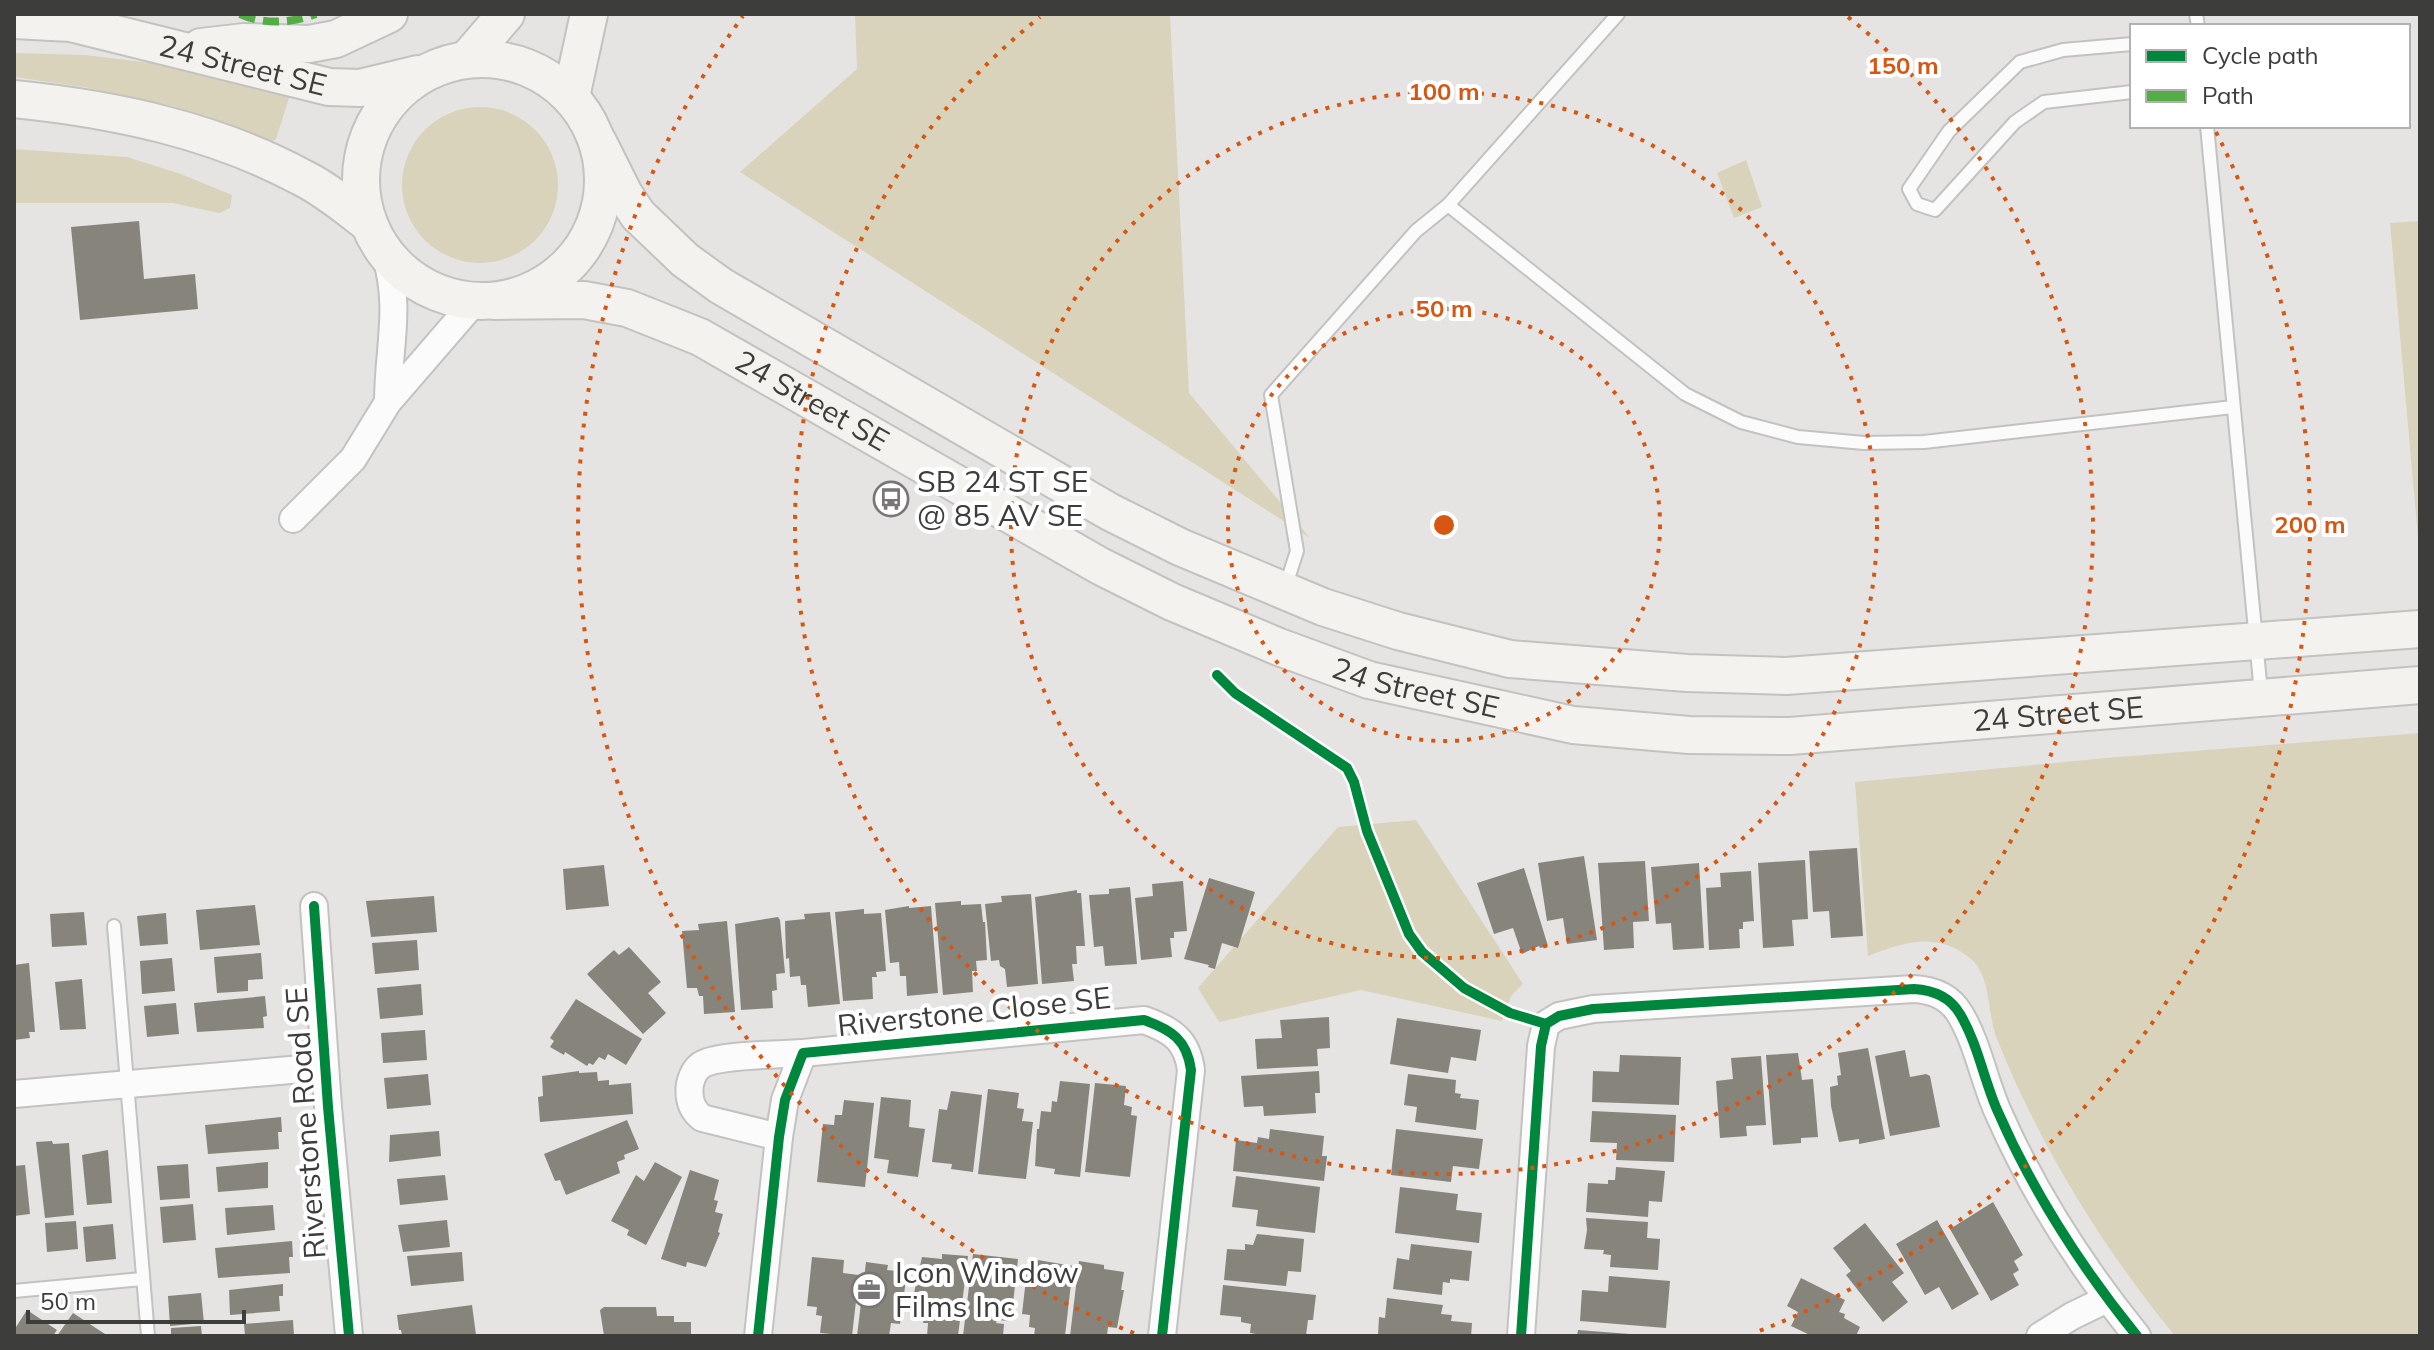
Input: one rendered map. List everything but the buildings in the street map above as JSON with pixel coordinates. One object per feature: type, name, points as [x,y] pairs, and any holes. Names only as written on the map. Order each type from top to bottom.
[{"type":"main road","points":[[177,49],[244,42],[309,44],[336,39],[389,14]]},
{"type":"main road","points":[[468,58],[506,14]]},
{"type":"main road","points":[[571,97],[589,14]]},
{"type":"main road","name":"24 Street SE","points":[[14,20],[71,23],[329,87],[360,88],[423,73]]},
{"type":"main road","points":[[14,99],[63,104],[180,127],[217,140],[304,178],[377,239],[405,275],[428,289],[459,299],[486,301],[532,291],[553,279],[582,249],[592,233],[601,205],[603,167],[598,142],[580,106],[544,74],[497,58],[468,58],[423,73],[392,98],[371,131],[364,152],[360,176],[362,200],[377,239]]},
{"type":"main road","name":"24 Street SE","points":[[598,142],[638,215],[685,260],[721,286],[1110,512],[1284,593],[1398,631],[1510,659],[1687,673],[1786,676],[2420,629]]},
{"type":"main road","name":"24 Street SE","points":[[486,301],[584,300],[627,308],[700,337],[1100,566],[1172,602],[1279,647],[1369,680],[1573,725],[1689,735],[1790,736],[2420,685]]},
{"type":"street","points":[[377,239],[393,280],[396,312],[388,402]]},
{"type":"street","points":[[293,519],[353,459],[388,402],[486,301]]},
{"type":"street","name":"Riverstone Road SE","points":[[314,906],[349,1336]]},
{"type":"street","points":[[1521,1336],[1541,1046],[1546,1024],[1559,1016],[1624,1007],[1914,989],[1944,997],[1953,1005],[1965,1024],[1997,1111],[2036,1190],[2107,1299],[2137,1336]]},
{"type":"street","name":"Riverstone Close SE","points":[[779,1137],[702,1118],[691,1103],[689,1093],[692,1077],[703,1063],[1116,1022],[1144,1020],[1168,1028],[1180,1038],[1189,1054],[1191,1070],[1162,1336]]},
{"type":"street","name":"Riverstone Close SE","points":[[758,1336],[779,1137],[785,1100],[803,1053]]},
{"type":"street","points":[[14,1094],[325,1067]]},
{"type":"street","points":[[2040,1336],[2107,1299]]},
{"type":"lane","points":[[1284,593],[1297,551],[1271,395],[1416,231],[1448,205],[1618,14]]},
{"type":"lane","points":[[2130,44],[2063,50],[2020,62],[1949,131],[1909,189],[1917,204],[1935,210],[2015,122],[2044,102],[2130,92]]},
{"type":"lane","points":[[2207,128],[2261,696]]},
{"type":"lane","points":[[1448,205],[1685,394],[1741,422],[1798,437],[1864,443],[1924,442],[2233,407]]},
{"type":"lane","points":[[114,926],[148,1336]]},
{"type":"lane","points":[[14,1291],[142,1279]]},
{"type":"shaded area","points":[[855,14],[1170,14],[1189,393],[1310,538],[740,172],[857,69]]},
{"type":"shaded area","points":[[14,53],[85,55],[168,65],[286,93],[289,98],[276,139],[271,142],[173,106],[84,87],[14,77]]},
{"type":"shaded area","points":[[480,107],[510,113],[535,130],[552,155],[558,185],[552,215],[535,240],[510,257],[480,263],[450,257],[425,240],[408,215],[402,185],[408,155],[425,130],[450,113]]},
{"type":"shaded area","points":[[14,149],[127,157],[232,195],[230,208],[219,213],[173,203],[14,203]]},
{"type":"shaded area","points":[[1746,160],[1762,207],[1734,218],[1717,173]]},
{"type":"shaded area","points":[[2420,221],[2420,560],[2390,223]]},
{"type":"shaded area","points":[[2420,733],[2420,1336],[2175,1336],[2122,1267],[2053,1157],[1997,1039],[1986,986],[1978,967],[1958,950],[1933,942],[1908,943],[1868,956],[1855,782]]},
{"type":"shaded area","points":[[1416,820],[1523,984],[1511,996],[1502,1021],[1361,990],[1219,1022],[1198,988],[1338,827]]},
{"type":"marked path","points":[[240,14],[278,22],[316,14]]},
{"type":"cycle path","points":[[1217,675],[1235,693],[1347,768],[1354,782],[1367,831],[1409,934],[1422,952],[1464,988],[1510,1013],[1546,1024]]},
{"type":"cycle path","points":[[314,906],[349,1336]]},
{"type":"cycle path","points":[[1521,1336],[1541,1046],[1546,1024],[1559,1016],[1593,1009],[1914,989],[1940,996],[1960,1014],[1972,1038],[1998,1112],[2027,1171],[2078,1256],[2137,1336]]},
{"type":"cycle path","points":[[758,1336],[779,1137],[785,1100],[803,1053],[1144,1020],[1170,1032],[1182,1044],[1191,1070],[1162,1336]]},
{"type":"place","name":"SB 24 ST SE @ 85 AV SE","points":[[891,499]]},
{"type":"place","name":"Icon Window Films Inc","points":[[869,1290]]}]
